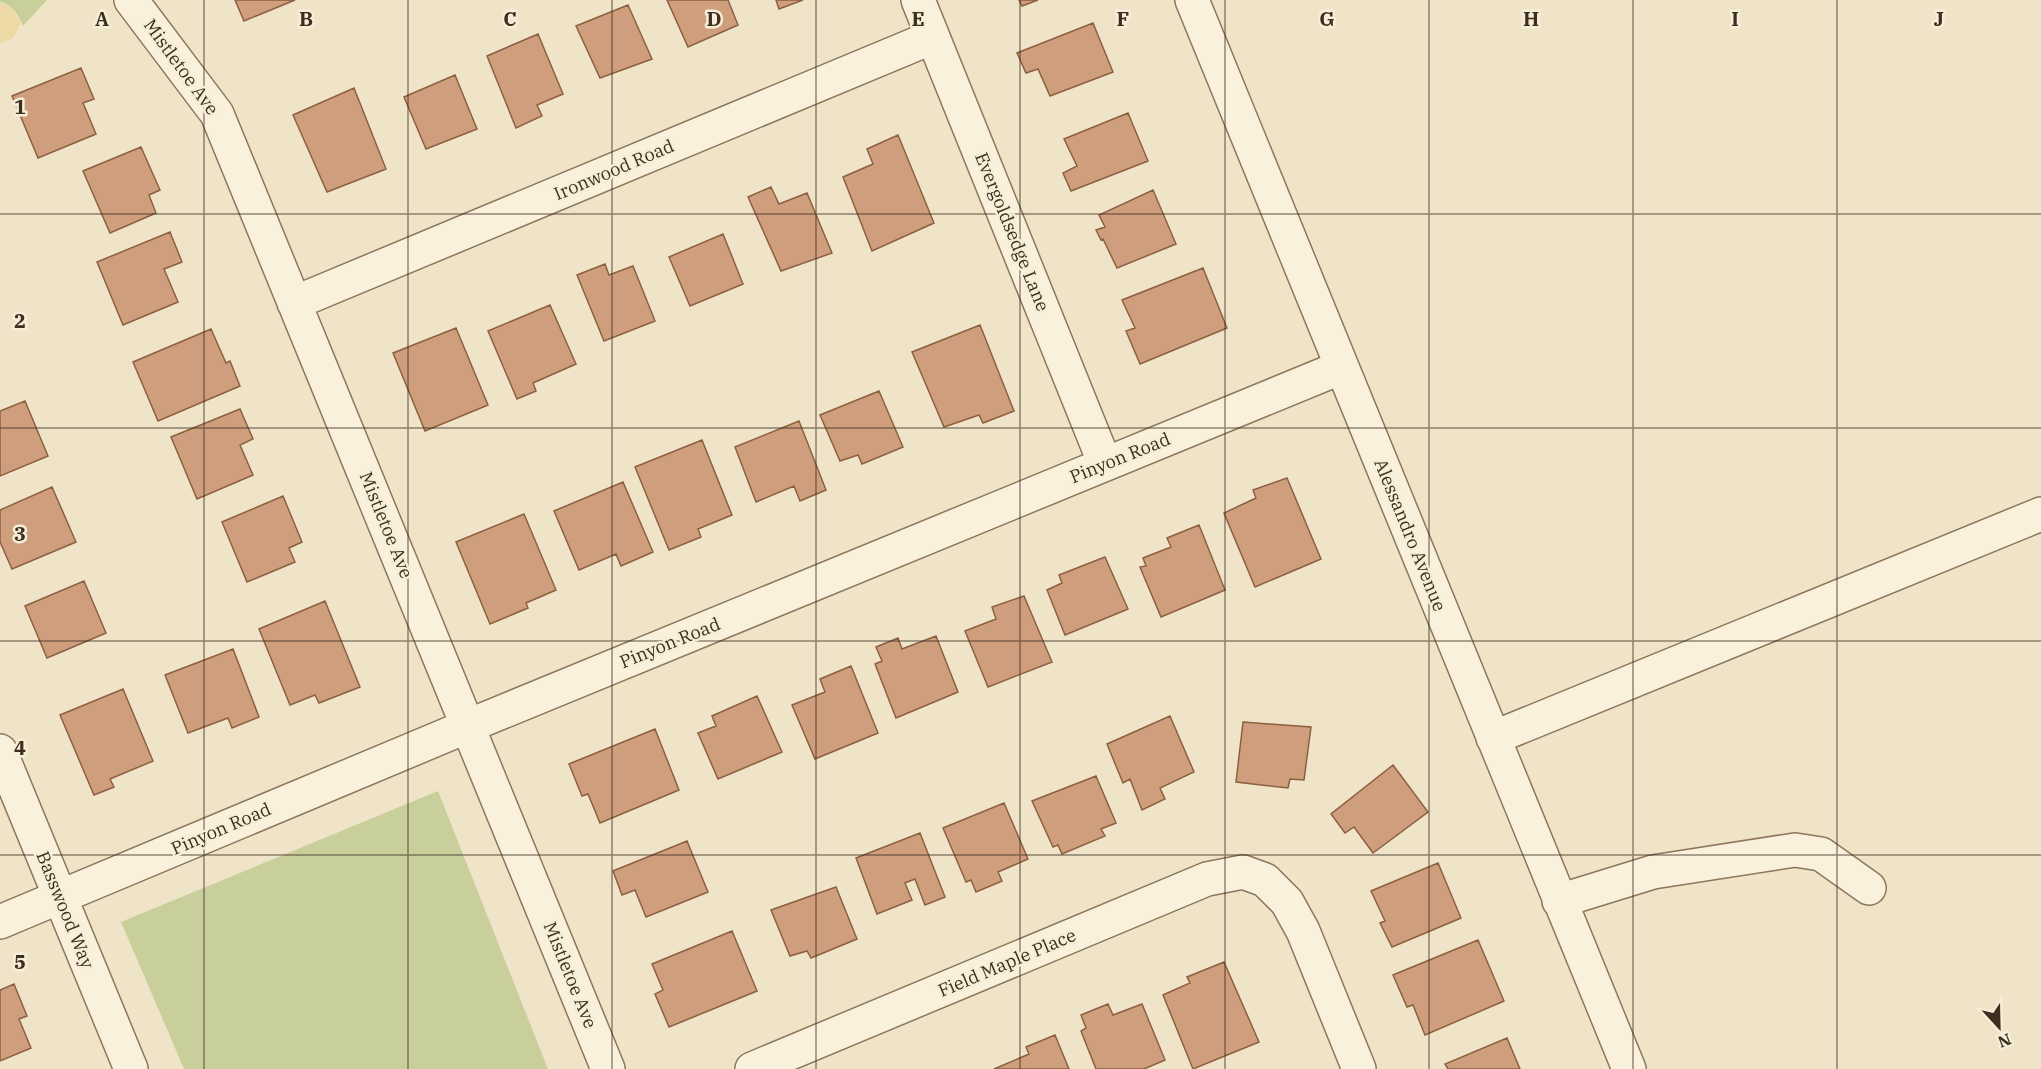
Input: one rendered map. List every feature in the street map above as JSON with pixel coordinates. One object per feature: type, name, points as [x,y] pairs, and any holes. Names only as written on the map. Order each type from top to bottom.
[{"type":"street","name":"Mistletoe Ave","points":[[131,0],[217,114],[608,1069]]},
{"type":"street","name":"Evergoldsedge Lane","points":[[918,0],[1105,464]]},
{"type":"street","name":"Alessandro Avenue","points":[[1192,0],[1629,1069]]},
{"type":"street","name":"Ironwood Road","points":[[294,303],[933,37]]},
{"type":"street","name":"Pinyon Road","points":[[0,922],[468,726],[1342,367]]},
{"type":"street","points":[[1493,738],[2041,514]]},
{"type":"street","name":"Basswood Way","points":[[0,751],[131,1069]]},
{"type":"street","points":[[1559,901],[1653,872],[1795,850],[1821,854],[1869,888]]},
{"type":"street","name":"Field Maple Place","points":[[752,1069],[1207,879],[1243,872],[1265,880],[1287,902],[1303,931],[1359,1069]]},
{"type":"green space","points":[[0,0],[47,0],[23,26],[15,11]]},
{"type":"green space","points":[[438,791],[548,1069],[184,1069],[121,922]]},
{"type":"sand","points":[[0,3],[11,7],[21,23],[13,38],[0,43]]},
{"type":"building","points":[[235,0],[295,0],[244,21]]},
{"type":"building","points":[[667,0],[728,0],[738,25],[688,47]]},
{"type":"building","points":[[776,0],[803,0],[779,9]]},
{"type":"building","points":[[1019,0],[1038,0],[1022,6]]},
{"type":"building","points":[[628,5],[652,59],[600,78],[576,26]]},
{"type":"building","points":[[1093,23],[1113,72],[1050,96],[1038,69],[1026,73],[1017,53]]},
{"type":"building","points":[[538,34],[563,94],[537,105],[542,116],[516,128],[487,56]]},
{"type":"building","points":[[81,68],[94,99],[83,103],[96,134],[38,158],[12,96]]},
{"type":"building","points":[[455,75],[477,129],[426,149],[404,97]]},
{"type":"building","points":[[354,88],[386,169],[327,192],[293,115]]},
{"type":"building","points":[[1128,113],[1148,161],[1071,191],[1063,173],[1077,166],[1064,139]]},
{"type":"building","points":[[898,135],[934,223],[872,251],[843,177],[873,164],[867,149]]},
{"type":"building","points":[[141,147],[160,190],[149,195],[156,213],[110,233],[83,171]]},
{"type":"building","points":[[771,187],[779,204],[807,193],[832,253],[781,271],[748,197]]},
{"type":"building","points":[[1153,190],[1176,244],[1117,268],[1096,230],[1105,227],[1099,215]]},
{"type":"building","points":[[170,232],[182,262],[164,269],[178,302],[123,325],[97,262]]},
{"type":"building","points":[[723,234],[743,284],[690,306],[669,257]]},
{"type":"building","points":[[605,264],[609,275],[633,266],[655,321],[604,341],[577,275]]},
{"type":"building","points":[[1203,268],[1227,328],[1140,364],[1126,331],[1135,328],[1122,300]]},
{"type":"building","points":[[550,305],[576,364],[533,383],[536,391],[517,399],[488,331]]},
{"type":"building","points":[[980,325],[1014,411],[983,423],[979,415],[944,427],[912,352]]},
{"type":"building","points":[[456,328],[488,405],[425,431],[393,353]]},
{"type":"building","points":[[211,329],[226,363],[230,361],[240,386],[158,421],[133,362]]},
{"type":"building","points":[[879,391],[903,447],[862,464],[858,455],[840,461],[820,415]]},
{"type":"building","points":[[25,401],[48,456],[0,476],[0,411]]},
{"type":"building","points":[[240,409],[253,439],[240,445],[253,475],[197,499],[171,437]]},
{"type":"building","points":[[799,421],[826,490],[800,501],[794,486],[756,502],[735,447]]},
{"type":"building","points":[[702,440],[732,515],[698,529],[701,537],[669,550],[635,467]]},
{"type":"building","points":[[1287,478],[1321,559],[1255,587],[1224,513],[1256,498],[1253,490]]},
{"type":"building","points":[[623,482],[653,552],[621,566],[616,554],[579,570],[554,511]]},
{"type":"building","points":[[52,487],[76,542],[12,569],[0,542],[0,510]]},
{"type":"building","points":[[283,496],[302,542],[289,548],[295,562],[247,582],[222,522]]},
{"type":"building","points":[[524,514],[556,590],[526,603],[528,608],[490,624],[456,542]]},
{"type":"building","points":[[1199,525],[1225,590],[1161,617],[1140,567],[1146,566],[1143,558],[1171,547],[1167,538]]},
{"type":"building","points":[[1105,557],[1128,609],[1065,635],[1047,590],[1062,583],[1059,575]]},
{"type":"building","points":[[84,581],[106,633],[47,658],[25,606]]},
{"type":"building","points":[[1024,596],[1052,662],[988,687],[965,631],[996,619],[992,607]]},
{"type":"building","points":[[325,601],[360,687],[319,703],[315,695],[290,705],[259,629]]},
{"type":"building","points":[[936,636],[958,692],[896,718],[875,664],[882,661],[876,647],[898,638],[902,649]]},
{"type":"building","points":[[233,649],[259,717],[232,728],[228,718],[188,733],[165,675]]},
{"type":"building","points":[[851,666],[878,733],[815,759],[792,705],[825,692],[820,679]]},
{"type":"building","points":[[123,689],[153,761],[110,779],[114,787],[94,795],[60,715]]},
{"type":"building","points":[[757,696],[782,752],[718,779],[698,733],[716,726],[712,716]]},
{"type":"building","points":[[1170,716],[1194,772],[1160,788],[1165,799],[1142,810],[1130,779],[1123,783],[1107,744]]},
{"type":"building","points":[[1243,722],[1311,727],[1304,780],[1290,779],[1288,788],[1236,782]]},
{"type":"building","points":[[655,729],[679,790],[600,823],[588,794],[582,796],[569,764]]},
{"type":"building","points":[[1393,765],[1428,812],[1373,853],[1354,827],[1345,833],[1331,814]]},
{"type":"building","points":[[1096,776],[1116,823],[1101,829],[1105,836],[1062,854],[1058,845],[1053,847],[1032,801]]},
{"type":"building","points":[[1004,803],[1028,859],[998,872],[1002,881],[976,892],[971,880],[966,882],[943,828]]},
{"type":"building","points":[[920,833],[945,897],[925,905],[915,879],[905,883],[912,900],[877,914],[856,858]]},
{"type":"building","points":[[687,841],[708,892],[646,917],[635,890],[622,895],[613,871]]},
{"type":"building","points":[[1438,863],[1461,918],[1392,947],[1380,923],[1385,921],[1371,891]]},
{"type":"building","points":[[836,887],[857,939],[811,958],[807,951],[790,956],[771,910]]},
{"type":"building","points":[[732,931],[757,991],[669,1027],[655,994],[663,990],[652,964]]},
{"type":"building","points":[[1478,940],[1504,1001],[1425,1035],[1413,1005],[1407,1007],[1393,975]]},
{"type":"building","points":[[1224,962],[1259,1042],[1193,1069],[1163,995],[1190,983],[1187,977]]},
{"type":"building","points":[[14,984],[27,1016],[19,1019],[31,1048],[0,1061],[0,990]]},
{"type":"building","points":[[1108,1004],[1113,1015],[1142,1004],[1165,1060],[1144,1069],[1096,1069],[1081,1031],[1086,1028],[1081,1015]]},
{"type":"building","points":[[1055,1035],[1069,1069],[994,1069],[1029,1054],[1026,1047]]},
{"type":"building","points":[[1507,1038],[1520,1069],[1448,1069],[1445,1064]]}]
